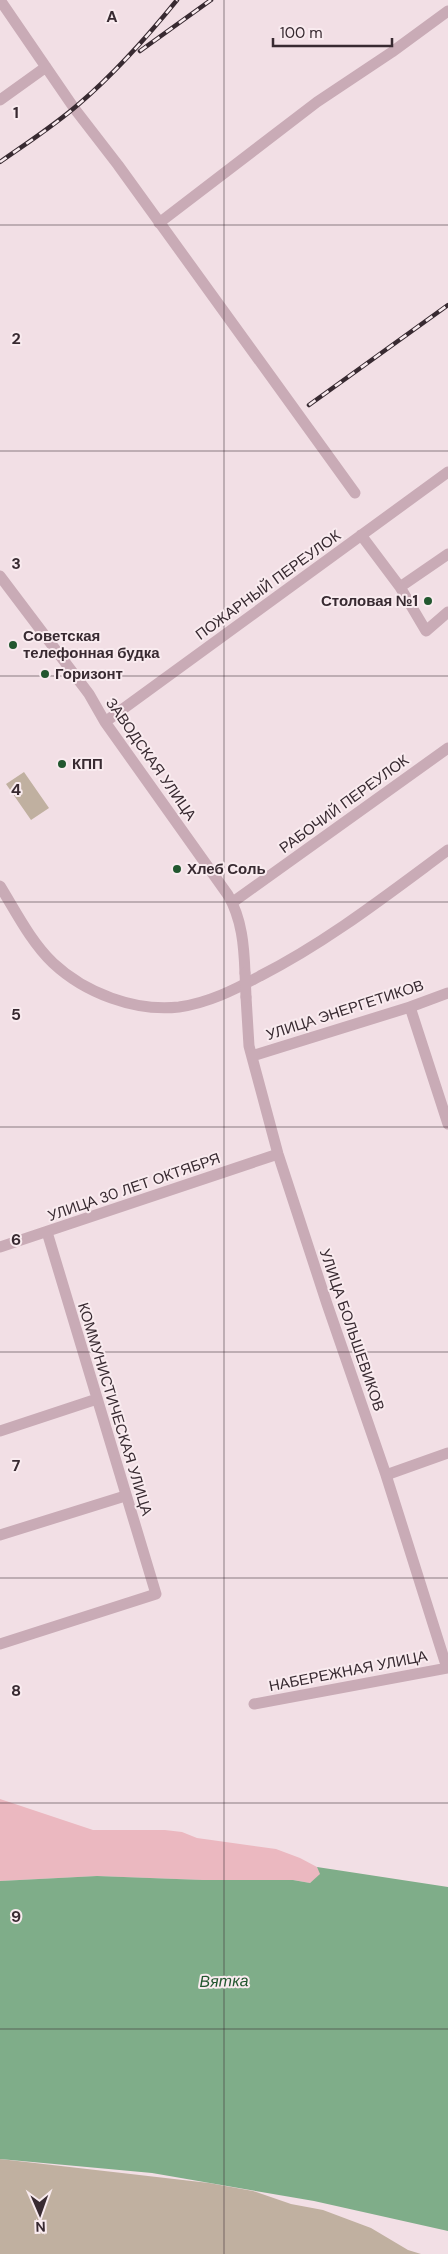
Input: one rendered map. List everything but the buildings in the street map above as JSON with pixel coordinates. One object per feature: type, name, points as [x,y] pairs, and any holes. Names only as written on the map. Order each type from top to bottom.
[{"type":"street","points":[[0,0],[46,67],[355,493]]},
{"type":"street","points":[[159,223],[317,102],[392,52],[448,11]]},
{"type":"street","points":[[0,100],[46,67]]},
{"type":"street","name":"ПОЖАРНЫЙ ПЕРЕУЛОК","points":[[105,722],[448,472]]},
{"type":"street","points":[[361,535],[400,587],[426,631],[448,612]]},
{"type":"street","points":[[400,587],[448,554]]},
{"type":"street","name":"ЗАВОДСКАЯ УЛИЦА","points":[[0,576],[89,694],[105,722],[233,902],[243,940],[246,997]]},
{"type":"street","name":"РАБОЧИЙ ПЕРЕУЛОК","points":[[233,902],[448,748]]},
{"type":"street","points":[[0,886],[40,948],[54,964],[79,982],[109,997],[127,1002],[157,1007],[178,1007],[214,998],[306,952],[448,850]]},
{"type":"street","name":"УЛИЦА ЭНЕРГЕТИКОВ","points":[[252,1056],[410,1007],[448,993]]},
{"type":"street","name":"УЛИЦА БОЛЬШЕВИКОВ","points":[[246,997],[252,1056],[278,1154],[326,1304],[386,1475],[448,1668]]},
{"type":"street","points":[[410,1007],[448,1124]]},
{"type":"street","name":"УЛИЦА 30 ЛЕТ ОКТЯБРЯ","points":[[0,1248],[278,1154]]},
{"type":"street","name":"КОММУНИСТИЧЕСКАЯ УЛИЦА","points":[[0,1644],[156,1594],[47,1232]]},
{"type":"street","points":[[0,1431],[97,1400]]},
{"type":"street","points":[[386,1475],[448,1453]]},
{"type":"street","points":[[0,1535],[125,1496]]},
{"type":"street","name":"НАБЕРЕЖНАЯ УЛИЦА","points":[[254,1704],[448,1668]]},
{"type":"shaded area","points":[[24,772],[49,808],[31,820],[6,784]]},
{"type":"shaded area","points":[[0,2159],[209,2183],[253,2191],[291,2204],[323,2210],[371,2228],[408,2250],[421,2254],[0,2254]]},
{"type":"sand","points":[[0,1799],[93,1830],[165,1830],[182,1832],[197,1838],[276,1849],[317,1867],[321,1874],[310,1883],[293,1880],[203,1880],[97,1876],[0,1881]]},
{"type":"water","name":"Вятка","points":[[317,1867],[448,1887],[448,2231],[314,2201],[152,2173],[0,2159],[0,1881],[97,1876],[203,1880],[293,1880],[310,1883],[320,1874]]},
{"type":"railway","points":[[0,162],[41,134],[80,103],[131,54],[177,0]]},
{"type":"railway","points":[[140,51],[211,0]]},
{"type":"railway","points":[[309,405],[448,305]]},
{"type":"place","name":"Столовая №1","points":[[428,601]]},
{"type":"place","name":"Советская телефонная будка","points":[[13,645]]},
{"type":"place","name":"Горизонт","points":[[45,674]]},
{"type":"place","name":"КПП","points":[[62,764]]},
{"type":"place","name":"Хлеб Соль","points":[[177,869]]}]
